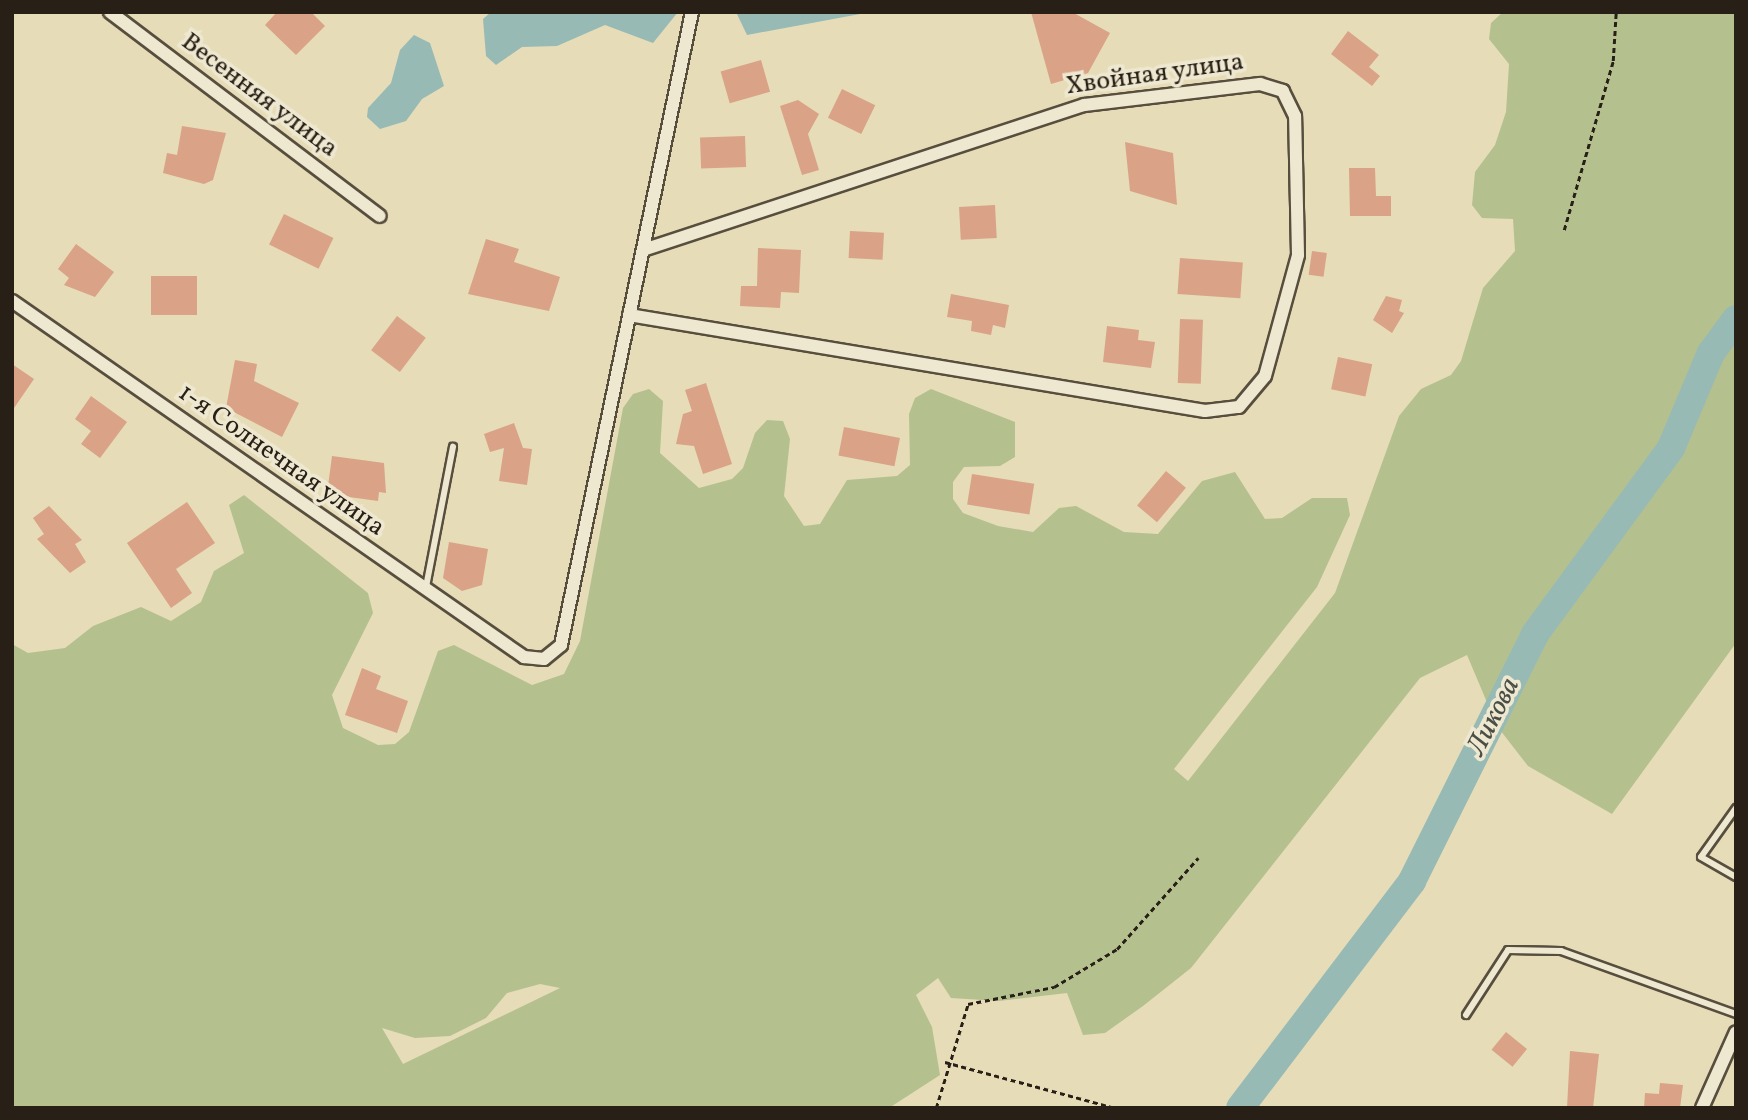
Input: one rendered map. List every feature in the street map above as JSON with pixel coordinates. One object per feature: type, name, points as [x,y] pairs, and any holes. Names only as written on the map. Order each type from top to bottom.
[{"type":"street","name":"Весенняя улица","points":[[110,12],[380,216]]},
{"type":"street","points":[[629,315],[646,249],[692,12]]},
{"type":"street","name":"Хвойная улица","points":[[629,315],[1205,411],[1239,407],[1265,376],[1298,255],[1295,116],[1283,91],[1260,84],[1084,105],[646,249]]},
{"type":"street","name":"1-я Солнечная улица","points":[[12,302],[524,657],[544,659],[561,645],[629,315]]},
{"type":"street","points":[[1702,1108],[1736,1032]]},
{"type":"lane","points":[[426,589],[453,447]]},
{"type":"lane","points":[[1736,808],[1701,858],[1736,877]]},
{"type":"lane","points":[[1466,1015],[1508,950],[1561,951],[1736,1014]]},
{"type":"path","points":[[1564,230],[1613,61],[1616,12]]},
{"type":"path","points":[[936,1108],[945,1062],[968,1004],[1054,987],[1117,950],[1198,858]]},
{"type":"path","points":[[945,1062],[1116,1108]]},
{"type":"green space","points":[[1503,12],[1736,12],[1736,643],[1612,814],[1528,766],[1497,726],[1467,655],[1420,678],[1191,968],[1143,1006],[1105,1033],[1083,1035],[1067,993],[999,1001],[951,998],[938,978],[916,995],[932,1027],[940,1075],[889,1108],[12,1108],[12,644],[28,653],[65,648],[93,626],[141,607],[171,621],[201,602],[214,571],[244,553],[229,505],[244,495],[368,593],[373,613],[332,695],[343,728],[378,745],[395,744],[409,732],[438,651],[454,645],[532,685],[564,674],[580,641],[623,408],[633,394],[649,389],[663,401],[660,453],[699,488],[732,479],[743,468],[755,433],[767,420],[783,421],[790,439],[784,496],[804,526],[820,524],[847,480],[897,476],[910,465],[909,414],[915,398],[931,389],[1015,422],[1015,457],[1000,466],[964,467],[953,482],[953,499],[963,513],[998,526],[1033,532],[1059,508],[1076,506],[1124,532],[1158,534],[1202,481],[1235,472],[1265,519],[1282,518],[1312,498],[1347,498],[1350,515],[1317,587],[1174,769],[1188,781],[1335,593],[1399,416],[1421,389],[1451,375],[1461,361],[1483,288],[1515,251],[1513,219],[1482,218],[1472,205],[1475,172],[1495,145],[1506,112],[1509,64],[1489,39],[1491,23]],"holes":[[[540,984],[560,988],[403,1064],[382,1028],[415,1038],[450,1036],[486,1018],[507,993]]]},
{"type":"water","points":[[491,12],[678,12],[653,43],[605,25],[557,46],[522,47],[496,65],[486,56],[483,19]]},
{"type":"water","points":[[736,12],[871,12],[747,35]]},
{"type":"water","points":[[414,35],[430,43],[444,86],[422,99],[406,121],[380,129],[367,117],[368,108],[391,83],[400,50]]},
{"type":"building","points":[[277,12],[311,12],[325,26],[296,55],[265,25]]},
{"type":"building","points":[[1031,12],[1072,12],[1110,33],[1088,73],[1051,84]]},
{"type":"building","points":[[1348,31],[1379,55],[1369,67],[1380,76],[1372,86],[1331,54]]},
{"type":"building","points":[[761,60],[770,92],[730,103],[721,72]]},
{"type":"building","points":[[842,89],[875,105],[861,134],[828,118]]},
{"type":"building","points":[[798,100],[819,114],[808,134],[819,170],[802,175],[780,106]]},
{"type":"building","points":[[182,126],[226,133],[213,180],[204,184],[163,173],[167,153],[177,155]]},
{"type":"building","points":[[745,136],[746,167],[701,169],[700,138]]},
{"type":"building","points":[[1125,142],[1173,153],[1177,205],[1130,191]]},
{"type":"building","points":[[1349,168],[1375,168],[1376,196],[1391,196],[1391,216],[1350,216]]},
{"type":"building","points":[[995,205],[997,238],[961,240],[959,207]]},
{"type":"building","points":[[284,214],[333,238],[319,269],[269,245]]},
{"type":"building","points":[[850,231],[884,233],[883,260],[849,258]]},
{"type":"building","points":[[486,239],[519,249],[514,262],[560,277],[549,311],[468,294]]},
{"type":"building","points":[[76,244],[114,272],[95,297],[64,285],[69,278],[58,269]]},
{"type":"building","points":[[758,248],[801,250],[799,293],[781,292],[780,308],[740,306],[741,286],[757,286]]},
{"type":"building","points":[[1312,251],[1327,253],[1324,277],[1309,275]]},
{"type":"building","points":[[1180,258],[1243,262],[1240,298],[1177,294]]},
{"type":"building","points":[[151,276],[197,276],[197,315],[151,315]]},
{"type":"building","points":[[951,294],[1009,305],[1005,328],[993,325],[991,335],[971,331],[972,321],[947,317]]},
{"type":"building","points":[[1386,296],[1402,300],[1399,311],[1404,313],[1392,333],[1373,320]]},
{"type":"building","points":[[397,316],[426,338],[400,372],[371,350]]},
{"type":"building","points":[[1180,319],[1203,320],[1201,384],[1178,383]]},
{"type":"building","points":[[1107,326],[1139,330],[1138,340],[1155,342],[1151,368],[1103,362]]},
{"type":"building","points":[[1338,357],[1372,364],[1365,397],[1331,389]]},
{"type":"building","points":[[235,360],[257,364],[254,381],[299,403],[282,437],[226,408]]},
{"type":"building","points":[[12,364],[34,379],[12,411]]},
{"type":"building","points":[[706,383],[732,464],[703,474],[694,446],[676,444],[683,414],[692,411],[685,390]]},
{"type":"building","points":[[91,396],[127,422],[100,458],[81,444],[91,431],[75,419]]},
{"type":"building","points":[[514,423],[523,448],[532,449],[527,485],[499,481],[504,448],[490,452],[484,434]]},
{"type":"building","points":[[844,427],[900,438],[894,466],[838,455]]},
{"type":"building","points":[[332,456],[384,463],[386,493],[379,492],[378,501],[327,494]]},
{"type":"building","points":[[1166,471],[1186,488],[1157,522],[1137,505]]},
{"type":"building","points":[[972,474],[1034,484],[1029,514],[967,505]]},
{"type":"building","points":[[187,502],[215,543],[176,569],[192,593],[171,608],[127,543]]},
{"type":"building","points":[[49,506],[82,540],[75,544],[86,562],[70,573],[37,539],[44,534],[33,518]]},
{"type":"building","points":[[449,542],[488,549],[482,585],[462,591],[443,578]]},
{"type":"building","points":[[362,668],[381,676],[376,689],[408,701],[397,733],[345,715]]},
{"type":"building","points":[[1506,1032],[1527,1049],[1513,1067],[1492,1050]]},
{"type":"building","points":[[1570,1051],[1599,1054],[1593,1108],[1567,1108]]},
{"type":"building","points":[[1660,1083],[1683,1085],[1680,1108],[1644,1108],[1645,1093],[1659,1094]]},
{"type":"waterway","name":"Ликова","points":[[1240,1108],[1412,881],[1535,634],[1671,448],[1711,353],[1736,319]]}]
